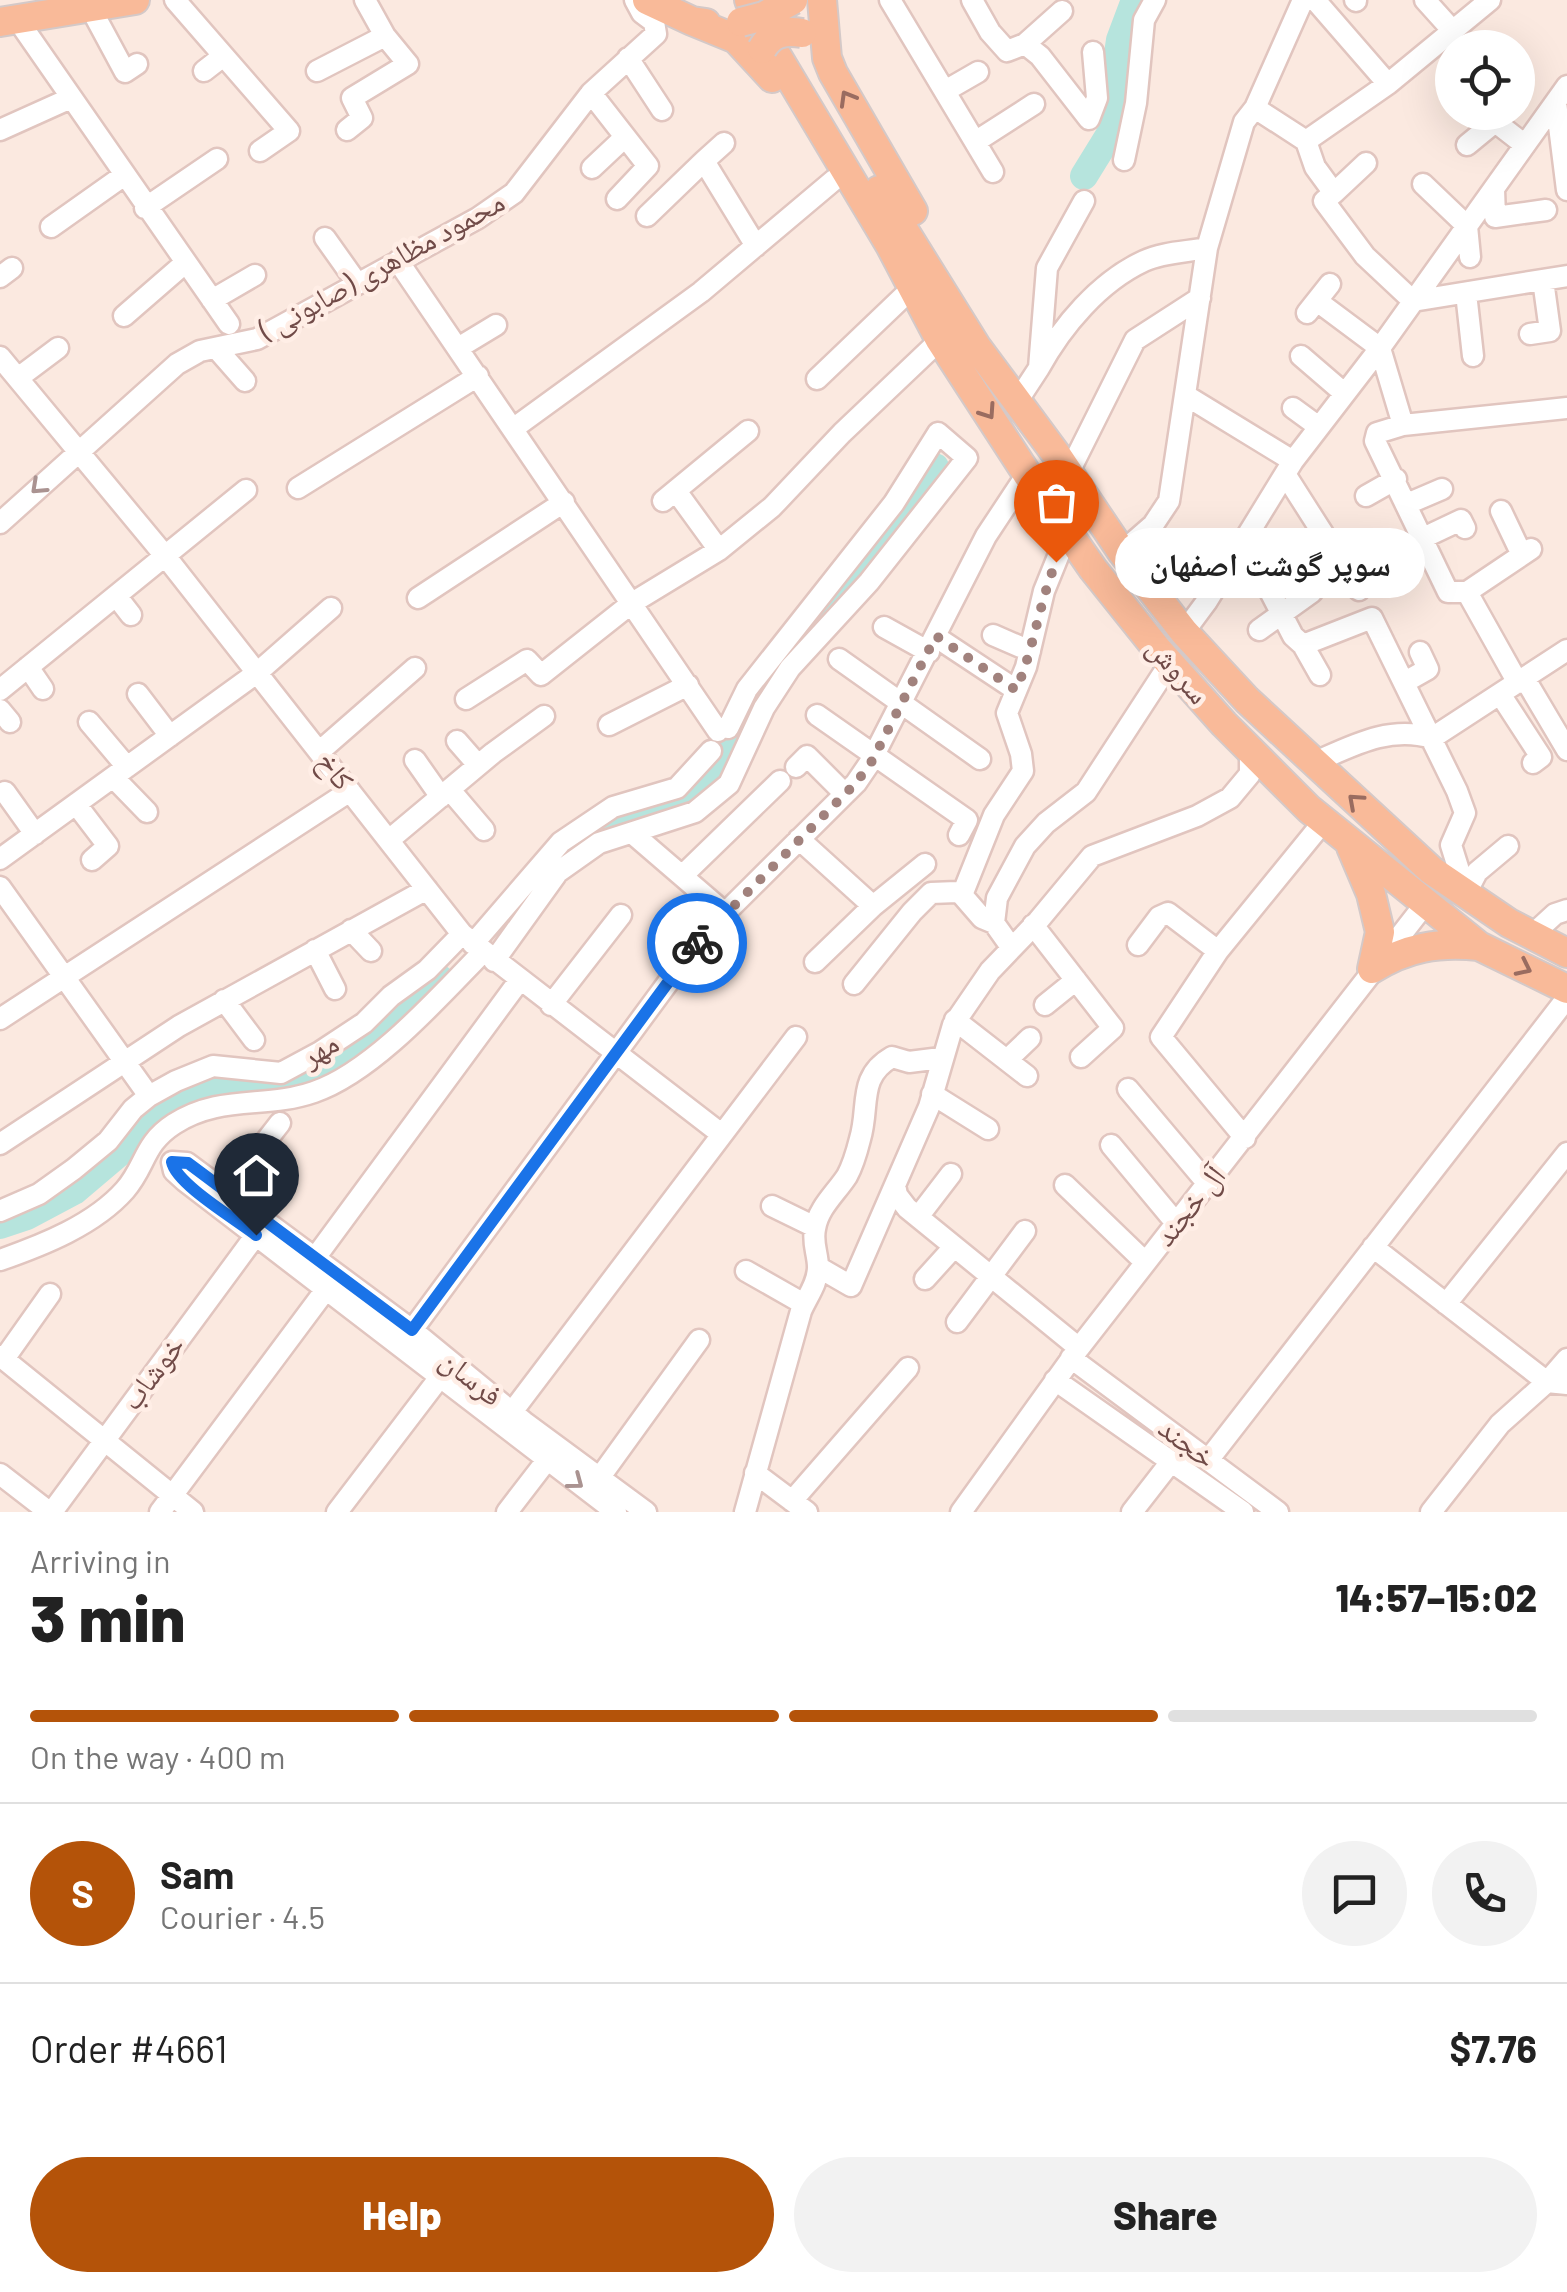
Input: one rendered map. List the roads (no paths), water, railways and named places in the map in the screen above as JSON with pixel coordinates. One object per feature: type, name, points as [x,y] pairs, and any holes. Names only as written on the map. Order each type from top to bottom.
[{"type":"main road","points":[[8,21],[135,0]]},
{"type":"main road","points":[[648,0],[736,39],[827,58]]},
{"type":"main road","points":[[766,0],[776,46],[834,180],[877,253],[940,340]]},
{"type":"main road","points":[[692,21],[716,24],[745,11],[764,16],[793,0]]},
{"type":"main road","points":[[822,0],[827,58],[842,90],[1062,463]]},
{"type":"main road","points":[[745,11],[776,46]]},
{"type":"main road","name":"سروش","points":[[776,46],[940,340],[1026,474],[1170,662],[1250,750],[1348,841],[1478,946],[1567,989]]},
{"type":"main road","name":"سروش","points":[[776,46],[976,346],[1122,552],[1184,632],[1313,763],[1454,886],[1567,953]]},
{"type":"main road","points":[[1348,841],[1371,894],[1380,932],[1372,969]]},
{"type":"main road","points":[[1426,904],[1454,886]]},
{"type":"main road","points":[[1372,969],[1414,948],[1444,943],[1478,946]]},
{"type":"street","points":[[176,0],[222,57],[291,129],[260,151]]},
{"type":"street","points":[[347,130],[362,118],[352,98],[408,64],[385,36],[365,0]]},
{"type":"street","name":"محمود مظاهری (صابونی )","points":[[0,523],[177,364],[200,351],[257,340],[478,218],[514,192],[591,93],[656,34],[658,28],[635,0]]},
{"type":"street","points":[[890,0],[993,172]]},
{"type":"street","points":[[972,0],[1006,51],[1025,44],[1062,11]]},
{"type":"street","points":[[1124,160],[1136,103],[1144,20],[1155,0]]},
{"type":"street","points":[[1122,552],[1153,524],[1169,501],[1207,248],[1244,122],[1255,108],[1303,0]]},
{"type":"street","points":[[1315,0],[1388,84]]},
{"type":"street","points":[[1424,0],[1452,30],[1487,1]]},
{"type":"street","points":[[90,7],[125,72],[137,64]]},
{"type":"street","points":[[8,21],[71,98],[229,324]]},
{"type":"street","points":[[318,71],[385,36]]},
{"type":"street","points":[[1025,44],[1040,56],[1089,119],[1098,98],[1093,52]]},
{"type":"street","points":[[1306,141],[1388,84],[1435,44]]},
{"type":"street","points":[[204,71],[222,57]]},
{"type":"street","points":[[628,58],[662,110]]},
{"type":"street","points":[[945,91],[978,72]]},
{"type":"street","points":[[591,93],[648,166],[617,200]]},
{"type":"street","points":[[1184,632],[1207,602],[1289,468],[1380,348],[1561,94]]},
{"type":"street","points":[[1561,94],[1567,190]]},
{"type":"street","points":[[0,130],[71,98]]},
{"type":"street","points":[[976,142],[1034,104]]},
{"type":"street","points":[[1255,108],[1306,141],[1315,166],[1334,192]]},
{"type":"street","points":[[1467,146],[1482,130]]},
{"type":"street","points":[[1509,130],[1525,144]]},
{"type":"street","points":[[592,168],[625,137]]},
{"type":"street","points":[[647,216],[724,143]]},
{"type":"street","points":[[146,208],[217,159]]},
{"type":"street","points":[[704,161],[756,246]]},
{"type":"street","points":[[1366,163],[1324,201],[1364,256],[1413,302]]},
{"type":"street","points":[[50,227],[124,176]]},
{"type":"street","points":[[514,428],[701,292],[834,180]]},
{"type":"street","points":[[1423,184],[1468,226],[1470,257]]},
{"type":"street","points":[[1494,189],[1495,217],[1546,210]]},
{"type":"street","points":[[1038,368],[1047,268],[1084,202]]},
{"type":"street","points":[[325,238],[356,283]]},
{"type":"street","points":[[1022,394],[1052,344],[1096,294],[1148,259],[1207,248]]},
{"type":"street","points":[[398,261],[688,684],[719,736]]},
{"type":"street","points":[[124,316],[185,264]]},
{"type":"street","points":[[212,300],[255,275]]},
{"type":"street","points":[[1413,302],[1567,276]]},
{"type":"street","points":[[1530,334],[1550,331],[1543,280]]},
{"type":"street","points":[[1466,293],[1473,356]]},
{"type":"street","points":[[817,379],[906,294]]},
{"type":"street","points":[[1062,463],[1135,340],[1200,298]]},
{"type":"street","points":[[1318,299],[1380,348],[1403,425]]},
{"type":"street","points":[[458,348],[496,325]]},
{"type":"street","points":[[466,699],[527,660],[541,675],[632,603],[719,550],[772,507],[842,433],[940,340]]},
{"type":"street","points":[[0,395],[58,348]]},
{"type":"street","points":[[216,348],[245,381]]},
{"type":"street","points":[[1301,356],[1344,393]]},
{"type":"street","name":"کاخ","points":[[0,357],[166,556],[427,889],[478,948],[720,1133]]},
{"type":"street","points":[[298,488],[478,376]]},
{"type":"street","points":[[1185,395],[1289,468],[1359,590]]},
{"type":"street","points":[[1293,408],[1319,427]]},
{"type":"street","points":[[1501,511],[1527,552],[1467,592],[1448,592],[1396,479],[1374,441],[1377,433],[1403,425],[1567,408]]},
{"type":"street","points":[[719,550],[670,496],[748,431]]},
{"type":"street","points":[[0,1260],[81,1224],[126,1189],[156,1136],[199,1109],[313,1093],[340,1080],[413,1022],[478,948],[561,842],[613,807],[678,788],[719,736],[747,689],[894,504],[938,433],[967,458],[869,582],[790,668],[764,708],[728,784],[696,812],[598,844],[558,872],[478,948]]},
{"type":"street","points":[[406,1338],[703,936],[845,794],[874,756],[986,536],[1026,474]]},
{"type":"street","points":[[1366,496],[1396,479]]},
{"type":"street","points":[[1407,504],[1442,489]]},
{"type":"street","points":[[0,690],[246,490]]},
{"type":"street","points":[[418,598],[564,502]]},
{"type":"street","points":[[1424,538],[1460,520],[1465,528]]},
{"type":"street","points":[[962,895],[994,815],[1023,771],[1007,713],[1030,651],[1044,590],[1068,532]]},
{"type":"street","points":[[1244,540],[1293,636],[1303,645],[1320,675]]},
{"type":"street","points":[[1258,630],[1312,592]]},
{"type":"street","points":[[1467,592],[1514,685],[1541,756],[1532,763]]},
{"type":"street","points":[[118,596],[131,615]]},
{"type":"street","points":[[0,858],[258,672],[331,608]]},
{"type":"street","points":[[1303,645],[1372,618],[1465,813],[1450,845],[1454,886],[1508,846]]},
{"type":"street","points":[[884,626],[932,644],[1016,690]]},
{"type":"street","points":[[993,636],[1030,651]]},
{"type":"street","points":[[1313,763],[1368,738],[1408,732],[1432,738],[1567,650]]},
{"type":"street","points":[[1405,682],[1428,669],[1420,652]]},
{"type":"street","points":[[838,660],[980,759]]},
{"type":"street","points":[[994,923],[998,898],[1025,846],[1046,823],[1086,792],[1170,662]]},
{"type":"street","points":[[28,667],[43,689]]},
{"type":"street","points":[[320,752],[416,668]]},
{"type":"street","points":[[609,725],[688,684]]},
{"type":"street","points":[[1514,685],[1567,750]]},
{"type":"street","points":[[138,694],[170,736]]},
{"type":"street","points":[[818,715],[966,820],[959,835]]},
{"type":"street","points":[[389,840],[544,716]]},
{"type":"street","points":[[89,722],[146,812]]},
{"type":"street","points":[[458,741],[478,766]]},
{"type":"street","points":[[818,1267],[852,1286],[932,1094],[940,1058],[956,1020],[1010,948],[1092,856],[1180,824],[1230,798],[1250,774],[1250,750]]},
{"type":"street","points":[[682,876],[807,756],[845,794]]},
{"type":"street","points":[[416,760],[484,830]]},
{"type":"street","points":[[0,1019],[350,790]]},
{"type":"street","points":[[5,792],[35,834]]},
{"type":"street","points":[[76,804],[108,846],[92,860]]},
{"type":"street","points":[[1245,1138],[1160,1037],[1218,951],[1324,821]]},
{"type":"street","points":[[632,833],[725,913]]},
{"type":"street","points":[[798,839],[873,906]]},
{"type":"street","points":[[816,962],[873,906],[925,864]]},
{"type":"street","points":[[0,887],[124,1061],[156,1136]]},
{"type":"street","points":[[0,1144],[224,1000],[427,889]]},
{"type":"street","points":[[854,984],[931,893],[962,895],[982,918],[994,923],[1010,948]]},
{"type":"street","name":"آل خجند","points":[[961,1512],[1075,1353],[1426,904]]},
{"type":"street","points":[[1532,935],[1555,914],[1567,910]]},
{"type":"street","points":[[1138,945],[1159,917],[1168,912],[1218,951]]},
{"type":"street","points":[[551,1005],[622,915]]},
{"type":"street","points":[[1033,925],[1113,1028],[1081,1057]]},
{"type":"street","points":[[352,930],[371,951]]},
{"type":"street","name":"مهر","points":[[0,1211],[39,1194],[74,1169],[108,1141],[141,1103],[213,1066],[281,1073],[364,1023],[390,996],[427,970],[478,948]]},
{"type":"street","points":[[314,950],[336,989]]},
{"type":"street","points":[[1044,1005],[1076,980]]},
{"type":"street","points":[[314,1258],[520,981]]},
{"type":"street","points":[[1210,1459],[1567,998]]},
{"type":"street","points":[[224,1000],[254,1040]]},
{"type":"street","points":[[956,1020],[1028,1076]]},
{"type":"street","points":[[512,1412],[796,1037]]},
{"type":"street","points":[[1007,1060],[1030,1038]]},
{"type":"street","points":[[745,1512],[804,1304],[815,1282],[815,1227],[848,1173],[862,1136],[867,1088],[876,1066],[892,1057],[910,1062],[940,1058]]},
{"type":"street","points":[[1128,1089],[1208,1184]]},
{"type":"street","points":[[932,1094],[988,1128]]},
{"type":"street","points":[[226,1192],[280,1123]]},
{"type":"street","points":[[1110,1146],[1176,1223]]},
{"type":"street","points":[[1446,1304],[1567,1153]]},
{"type":"street","name":"فرسان","points":[[616,1512],[440,1377],[406,1338],[314,1258],[184,1160],[172,1162],[174,1171],[185,1182],[327,1288],[406,1338],[512,1412],[646,1512]]},
{"type":"street","points":[[918,1216],[951,1174]]},
{"type":"street","name":"خجند","points":[[895,1184],[898,1195],[918,1216],[990,1276],[1094,1374],[1278,1512]]},
{"type":"street","points":[[1065,1185],[1146,1262]]},
{"type":"street","points":[[772,1206],[815,1227]]},
{"type":"street","points":[[957,1322],[1025,1232]]},
{"type":"street","name":"خوشاب","points":[[50,1512],[256,1235]]},
{"type":"street","points":[[925,1279],[954,1246]]},
{"type":"street","points":[[1373,1248],[1557,1383]]},
{"type":"street","points":[[746,1271],[804,1304]]},
{"type":"street","points":[[166,1504],[327,1288]]},
{"type":"street","points":[[50,1294],[2,1358],[104,1440],[166,1504],[194,1512]]},
{"type":"street","points":[[600,1477],[699,1340]]},
{"type":"street","points":[[1430,1512],[1500,1424],[1557,1383],[1567,1358]]},
{"type":"street","points":[[755,1473],[800,1506],[908,1368]]},
{"type":"street","points":[[1079,1397],[1074,1390],[1075,1378],[1086,1372],[1094,1374]]},
{"type":"street","points":[[337,1512],[440,1377]]},
{"type":"street","name":"خجند","points":[[1055,1380],[1170,1463],[1217,1505],[1243,1512]]},
{"type":"street","points":[[508,1512],[547,1460]]},
{"type":"street","points":[[1132,1512],[1170,1463]]},
{"type":"street","points":[[0,1474],[50,1512]]},
{"type":"waterway","points":[[1084,176],[1113,129],[1112,95],[1120,40],[1135,0]]},
{"type":"waterway","points":[[585,835],[629,813],[707,792],[783,660],[874,554],[935,467]]},
{"type":"waterway","points":[[0,1225],[27,1216],[74,1191],[179,1102],[222,1084],[293,1085],[346,1067],[374,1045],[440,979]]},
{"type":"place","name":"سوپر گوشت اصفهان","points":[[1056,562]]}]
